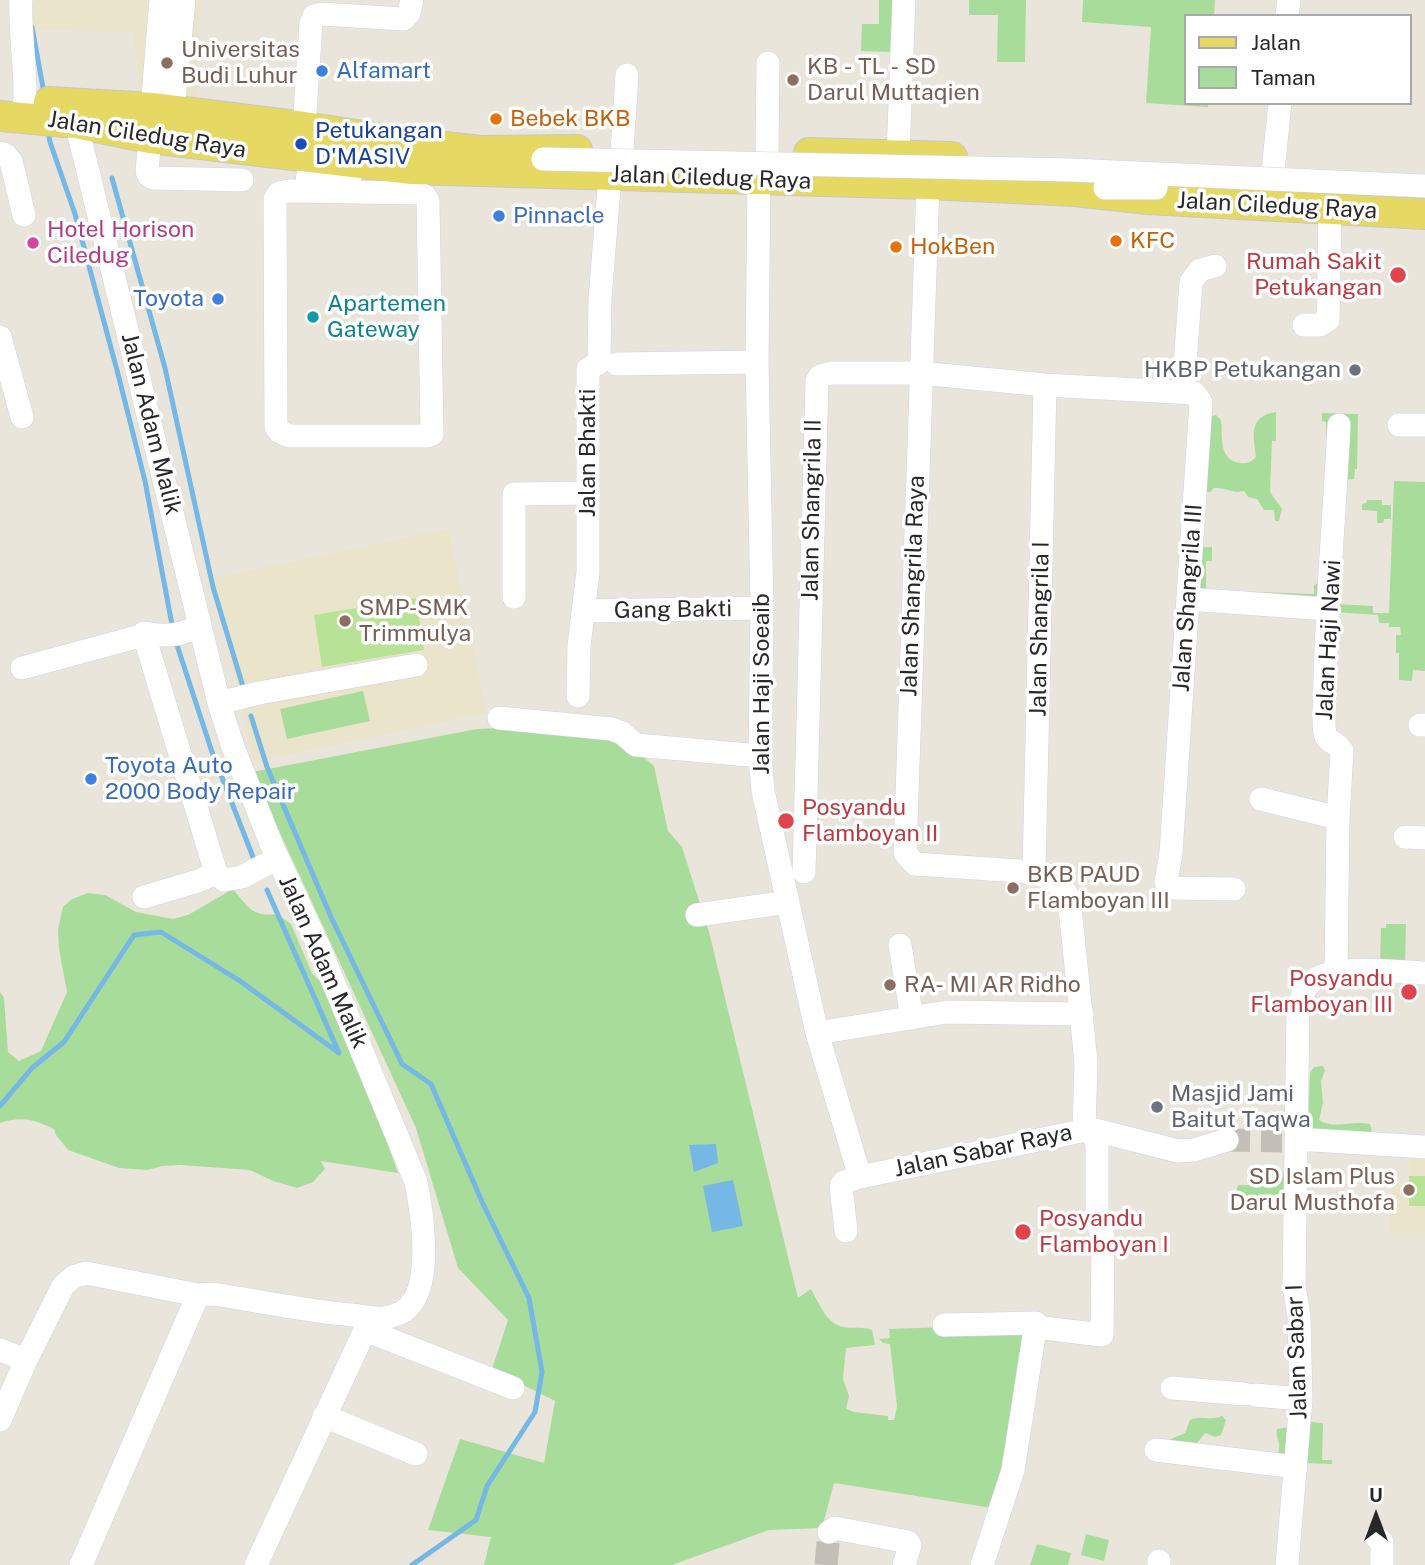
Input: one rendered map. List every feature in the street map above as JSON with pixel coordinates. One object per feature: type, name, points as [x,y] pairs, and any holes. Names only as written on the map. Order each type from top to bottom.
[{"type":"main road","name":"Jalan Ciledug Raya","points":[[19,109],[69,113],[162,110],[408,143],[616,163]]},
{"type":"main road","points":[[150,138],[162,110]]},
{"type":"main road","name":"Jalan Ciledug Raya","points":[[69,113],[150,138],[412,169],[616,163],[763,166],[928,184],[1075,191],[1148,199],[1330,210],[1383,211],[1391,194],[1391,183],[1417,193]]},
{"type":"main road","name":"Jalan Ciledug Raya","points":[[763,166],[898,155],[1273,171],[1417,193]]},
{"type":"street","points":[[19,109],[21,0]]},
{"type":"street","points":[[161,0],[162,110]]},
{"type":"street","points":[[162,110],[184,0]]},
{"type":"street","points":[[304,127],[314,16],[352,8],[404,19],[409,13],[412,0]]},
{"type":"street","points":[[898,155],[904,0]]},
{"type":"street","name":"Jalan Haji Soeaib","points":[[768,64],[757,362],[762,608],[760,756],[764,791],[817,1033],[860,1177]]},
{"type":"street","points":[[616,163],[626,75]]},
{"type":"street","points":[[1273,171],[1279,105]]},
{"type":"street","name":"Jalan Adam Malik","points":[[26,1360],[63,1286],[73,1277],[86,1273],[365,1323],[403,1312],[418,1294],[422,1278],[422,1214],[416,1182],[318,946],[278,858],[233,747],[219,703],[187,630],[69,113]]},
{"type":"street","points":[[150,138],[147,171],[153,178],[242,180]]},
{"type":"street","points":[[480,151],[543,159],[1072,170],[1417,193]]},
{"type":"street","points":[[0,153],[6,155],[10,161],[24,215]]},
{"type":"street","points":[[286,155],[298,191]]},
{"type":"street","name":"Jalan Bhakti","points":[[578,696],[579,646],[588,572],[588,369],[599,363],[600,299],[616,163]]},
{"type":"street","points":[[298,191],[306,177],[312,173],[378,174],[412,169]]},
{"type":"street","name":"Jalan Shangrila Raya","points":[[928,184],[905,853],[915,864],[1034,872]]},
{"type":"street","points":[[1075,191],[1105,188],[1253,188],[1417,193]]},
{"type":"street","points":[[298,191],[419,192],[428,201],[432,434],[290,436],[276,427],[275,199],[279,193],[298,191]]},
{"type":"street","points":[[1304,325],[1320,325],[1328,320],[1330,210]]},
{"type":"street","points":[[1045,385],[1183,392],[1191,282],[1200,270],[1215,266]]},
{"type":"street","points":[[0,337],[22,417]]},
{"type":"street","points":[[617,364],[757,362]]},
{"type":"street","name":"Jalan Shangrila II","points":[[804,872],[817,381],[820,376],[831,373],[920,373],[1045,385]]},
{"type":"street","name":"Jalan Shangrila I","points":[[1034,872],[1045,385]]},
{"type":"street","name":"Jalan Shangrila III","points":[[1183,392],[1194,393],[1201,402],[1171,853],[1166,882],[1173,888],[1234,889]]},
{"type":"street","name":"Jalan Haji Nawi","points":[[1336,972],[1338,818],[1342,751],[1339,746],[1328,741],[1324,727],[1326,610],[1332,564],[1339,425]]},
{"type":"street","points":[[1399,425],[1425,425]]},
{"type":"street","points":[[514,597],[514,494],[589,493]]},
{"type":"street","points":[[1188,600],[1326,610]]},
{"type":"street","name":"Gang Bakti","points":[[584,611],[762,608]]},
{"type":"street","points":[[22,668],[144,633],[187,630]]},
{"type":"street","points":[[144,635],[216,873],[223,880],[233,880],[278,858]]},
{"type":"street","points":[[219,703],[416,665]]},
{"type":"street","points":[[499,718],[611,729],[622,733],[636,745],[760,756]]},
{"type":"street","points":[[1261,799],[1338,818]]},
{"type":"street","points":[[944,1325],[1036,1325],[1102,1335],[1103,1236],[1097,1223],[1097,1144],[1088,1129],[1086,1062],[1069,898],[1066,892],[1050,879],[1034,872]]},
{"type":"street","points":[[144,897],[216,873]]},
{"type":"street","points":[[697,915],[788,902]]},
{"type":"street","points":[[900,945],[912,1018]]},
{"type":"street","points":[[1336,972],[1425,973]]},
{"type":"street","name":"Jalan Sabar I","points":[[1287,1565],[1301,1399],[1299,1316],[1294,1297],[1291,1140],[1298,1008],[1308,984],[1318,977],[1336,972]]},
{"type":"street","points":[[817,1033],[947,1012],[1082,1014]]},
{"type":"street","name":"Jalan Sabar Raya","points":[[860,1177],[1088,1129],[1178,1151],[1194,1150],[1227,1140]]},
{"type":"street","points":[[1291,1140],[1425,1147]]},
{"type":"street","points":[[846,1231],[841,1185],[860,1177]]},
{"type":"street","points":[[82,1565],[198,1295]]},
{"type":"street","points":[[256,1565],[365,1323],[513,1388]]},
{"type":"street","points":[[982,1565],[1013,1469],[1036,1325]]},
{"type":"street","points":[[0,1350],[26,1360],[0,1420]]},
{"type":"street","points":[[1171,1388],[1301,1399]]},
{"type":"street","points":[[324,1416],[416,1454]]},
{"type":"street","points":[[1156,1450],[1297,1467]]},
{"type":"street","points":[[833,1530],[908,1542],[911,1545],[904,1565]]},
{"type":"street","points":[[1376,1537],[1382,1540],[1382,1565]]},
{"type":"shaded area","name":"Universitas Budi Luhur","points":[[28,0],[200,0],[197,99],[139,94],[134,33],[27,29]]},
{"type":"shaded area","name":"SMP-SMK Trimmulya","points":[[448,529],[487,713],[253,762],[214,578]]},
{"type":"shaded area","name":"SD Islam Plus Darul Musthofa","points":[[1409,1153],[1425,1153],[1425,1233],[1389,1233],[1389,1203],[1393,1203],[1393,1184],[1409,1184]]},
{"type":"green space","points":[[879,0],[893,0],[892,52],[861,51],[862,24],[879,24]]},
{"type":"green space","points":[[969,0],[1026,0],[1025,62],[997,62],[998,15],[969,15]]},
{"type":"green space","points":[[1083,0],[1215,0],[1214,14],[1184,14],[1184,105],[1208,107],[1146,103],[1151,27],[1082,22]]},
{"type":"green space","points":[[1276,412],[1276,441],[1272,441],[1270,492],[1282,509],[1279,521],[1275,521],[1274,510],[1264,510],[1257,499],[1248,497],[1244,491],[1214,488],[1206,492],[1208,417],[1216,415],[1221,420],[1223,446],[1228,457],[1233,461],[1245,463],[1256,457],[1256,423],[1267,414]]},
{"type":"green space","points":[[1322,413],[1358,414],[1357,469],[1354,479],[1344,480],[1331,438],[1326,438],[1326,422],[1322,421]]},
{"type":"green space","points":[[1394,481],[1425,482],[1425,671],[1413,670],[1412,681],[1399,680],[1396,635],[1401,635],[1400,627],[1379,623],[1378,615],[1335,612],[1336,604],[1373,606],[1373,613],[1389,613]]},
{"type":"green space","points":[[1367,500],[1382,500],[1382,505],[1391,505],[1391,519],[1377,523],[1377,511],[1362,510],[1362,504]]},
{"type":"green space","points":[[1197,547],[1212,547],[1212,561],[1206,561],[1206,590],[1314,594],[1314,585],[1321,582],[1320,599],[1197,595]]},
{"type":"green space","points":[[416,598],[424,650],[322,667],[314,615]]},
{"type":"green space","points":[[363,691],[370,721],[287,739],[280,709]]},
{"type":"green space","points":[[500,728],[624,741],[654,766],[668,831],[682,847],[709,932],[798,1298],[811,1289],[824,1312],[837,1325],[872,1330],[875,1345],[846,1348],[843,1379],[849,1396],[846,1409],[888,1416],[888,1420],[894,1420],[897,1406],[890,1344],[879,1339],[890,1338],[889,1329],[1034,1324],[999,1509],[834,1483],[822,1528],[769,1530],[672,1565],[484,1565],[491,1537],[428,1530],[460,1439],[544,1463],[555,1401],[492,1369],[508,1320],[458,1268],[416,1128],[252,772],[477,729]]},
{"type":"green space","points":[[233,889],[251,909],[262,914],[277,914],[291,924],[312,973],[324,986],[341,1031],[357,1057],[398,1173],[321,1161],[325,1169],[313,1182],[297,1188],[250,1170],[180,1165],[148,1170],[119,1168],[68,1150],[54,1129],[40,1123],[21,1119],[0,1123],[0,992],[4,998],[8,1052],[19,1061],[41,1051],[67,992],[58,929],[63,907],[72,899],[88,893],[105,895],[136,912],[173,919],[188,915]]},
{"type":"green space","points":[[1386,924],[1406,924],[1405,965],[1380,965],[1381,928],[1386,928]]},
{"type":"green space","points":[[1323,1066],[1323,1103],[1319,1120],[1338,1125],[1370,1124],[1372,1132],[1369,1136],[1308,1131],[1310,1073],[1314,1067]]},
{"type":"green space","points":[[1285,1155],[1286,1189],[1281,1199],[1259,1201],[1259,1198],[1239,1196],[1236,1192],[1238,1185],[1261,1184],[1283,1177]]},
{"type":"green space","points":[[1409,1176],[1425,1176],[1425,1206],[1409,1206]]},
{"type":"green space","points":[[1306,1411],[1312,1411],[1311,1422],[1323,1423],[1322,1460],[1332,1460],[1332,1464],[1303,1463]]},
{"type":"green space","points":[[1222,1416],[1226,1420],[1221,1435],[1215,1437],[1205,1433],[1192,1449],[1170,1446],[1171,1439],[1185,1433],[1190,1420]]},
{"type":"green space","points":[[1290,1427],[1288,1456],[1278,1453],[1277,1429]]},
{"type":"green space","points":[[1086,1534],[1109,1540],[1104,1561],[1081,1555]]},
{"type":"green space","points":[[1037,1544],[1071,1553],[1068,1565],[1030,1565]]},
{"type":"water","points":[[716,1144],[718,1163],[694,1172],[689,1145]]},
{"type":"water","points":[[733,1180],[743,1226],[712,1232],[703,1186]]},
{"type":"waterway","points":[[32,27],[44,93]]},
{"type":"waterway","points":[[48,131],[75,214],[145,481],[173,630]]},
{"type":"waterway","points":[[112,178],[165,368],[213,587],[244,690]]},
{"type":"waterway","points":[[175,639],[212,752],[253,857]]},
{"type":"waterway","points":[[251,716],[267,767],[331,917],[402,1064],[431,1084],[483,1204],[529,1298],[542,1372],[535,1412],[487,1486],[476,1520],[412,1565]]},
{"type":"waterway","points":[[0,1106],[32,1068],[64,1042],[134,935],[161,932],[240,981],[339,1053],[267,890]]},
{"type":"tunnel","points":[[1227,1140],[1282,1141]]},
{"type":"tunnel","points":[[826,1565],[829,1532]]},
{"type":"place","name":"Universitas Budi Luhur","points":[[167,63]]},
{"type":"place","name":"Alfamart","points":[[322,71]]},
{"type":"place","name":"KB - TL - SD Darul Muttaqien","points":[[793,80]]},
{"type":"place","name":"Bebek BKB","points":[[496,119]]},
{"type":"place","name":"Petukangan D'MASIV","points":[[301,144]]},
{"type":"place","name":"Pinnacle","points":[[499,216]]},
{"type":"place","name":"KFC","points":[[1116,241]]},
{"type":"place","name":"Hotel Horison Ciledug","points":[[33,243]]},
{"type":"place","name":"HokBen","points":[[896,247]]},
{"type":"place","name":"Rumah Sakit Petukangan","points":[[1398,275]]},
{"type":"place","name":"Toyota","points":[[218,299]]},
{"type":"place","name":"Apartemen Gateway","points":[[313,317]]},
{"type":"place","name":"HKBP Petukangan","points":[[1355,370]]},
{"type":"place","name":"SMP-SMK Trimmulya","points":[[345,621]]},
{"type":"place","name":"Toyota Auto 2000 Body Repair","points":[[91,779]]},
{"type":"place","name":"Posyandu Flamboyan II","points":[[786,821]]},
{"type":"place","name":"BKB PAUD Flamboyan III","points":[[1013,888]]},
{"type":"place","name":"RA- MI AR Ridho","points":[[890,985]]},
{"type":"place","name":"Posyandu Flamboyan III","points":[[1409,992]]},
{"type":"place","name":"Masjid Jami Baitut Taqwa","points":[[1157,1107]]},
{"type":"place","name":"SD Islam Plus Darul Musthofa","points":[[1409,1190]]},
{"type":"place","name":"Posyandu Flamboyan I","points":[[1023,1232]]}]
